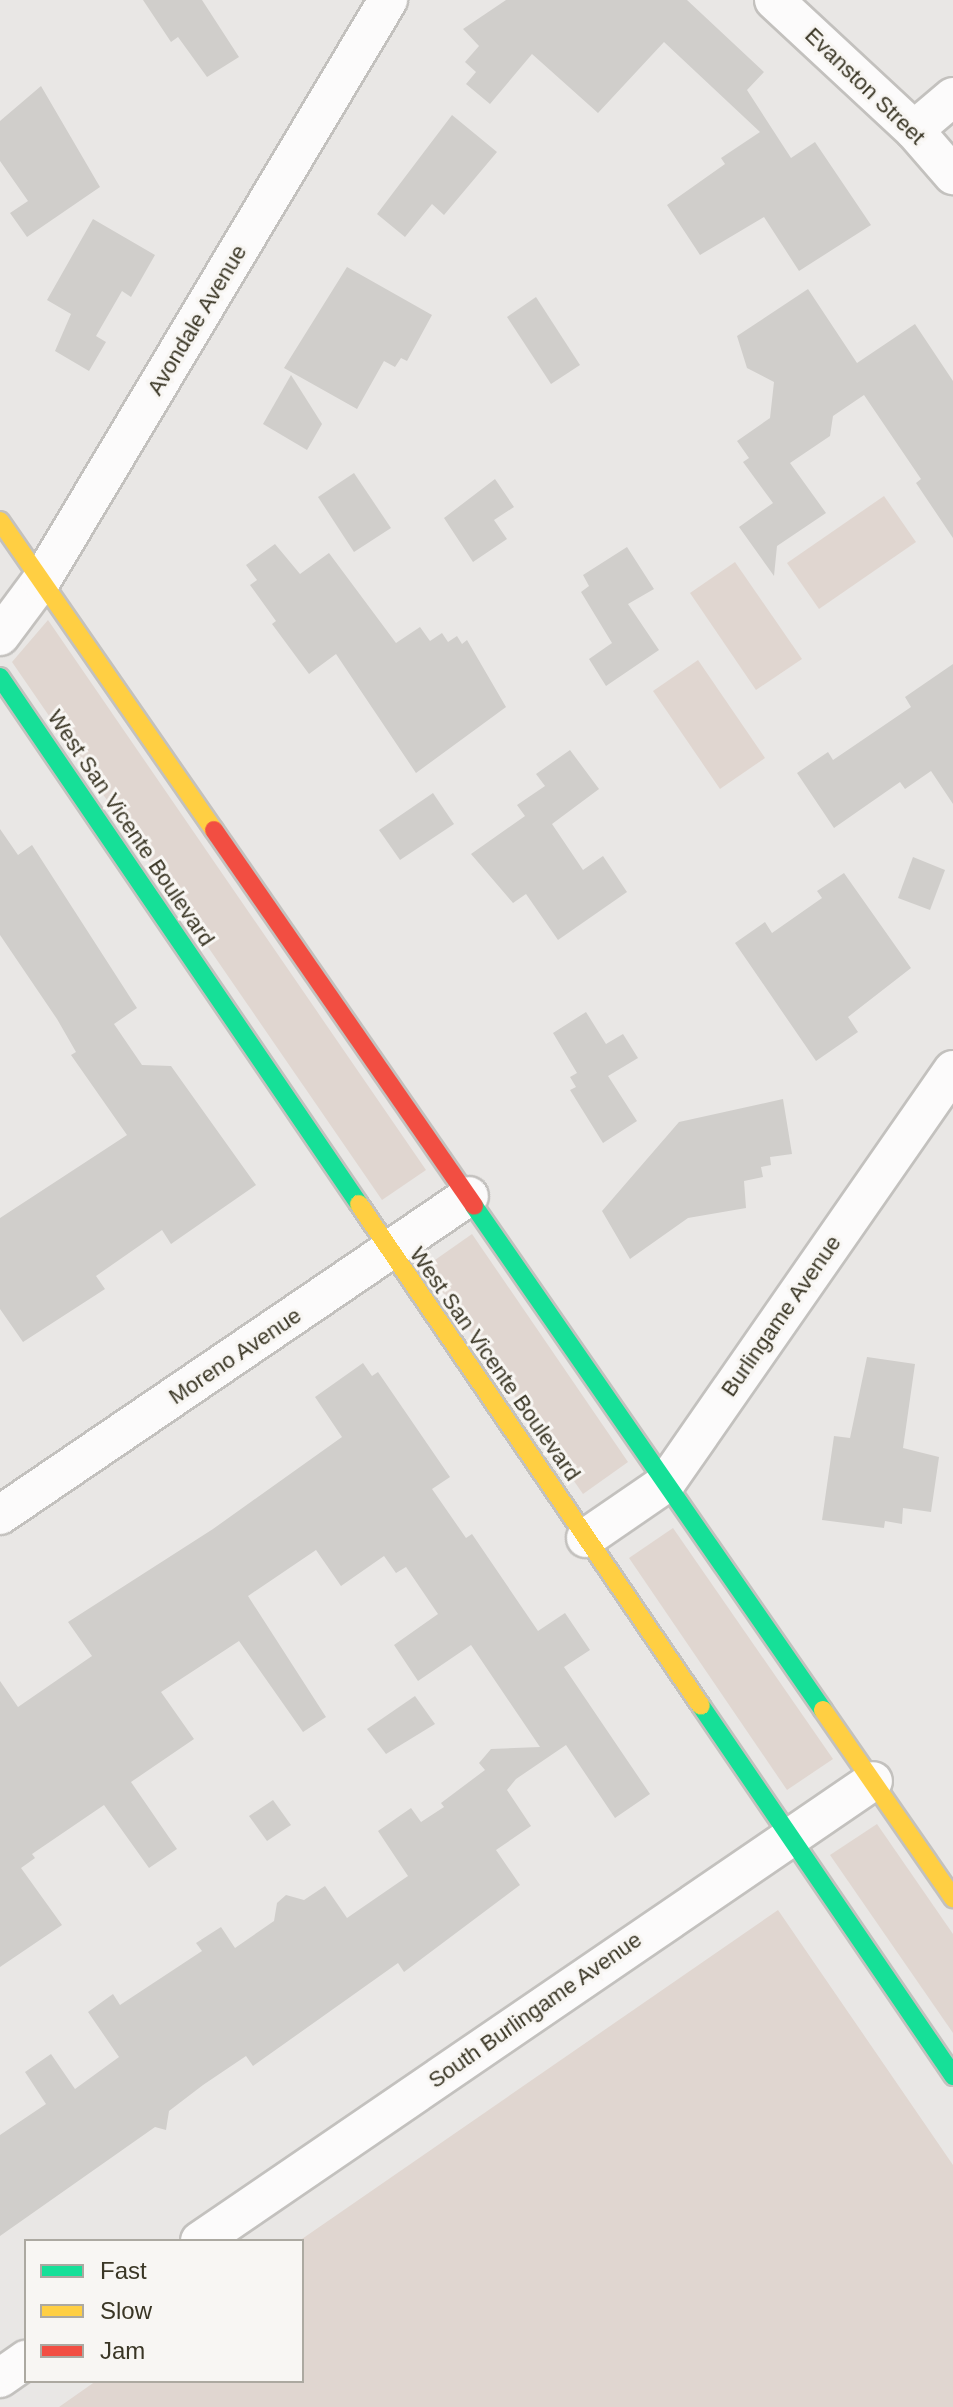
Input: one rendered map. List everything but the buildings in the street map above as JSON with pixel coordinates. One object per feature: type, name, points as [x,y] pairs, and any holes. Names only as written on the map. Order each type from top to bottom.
[{"type":"main road","points":[[0,521],[953,1898]]},
{"type":"main road","name":"West San Vicente Boulevard","points":[[0,677],[388,1252],[953,2076]]},
{"type":"street","name":"Avondale Avenue","points":[[0,636],[41,581],[388,0]]},
{"type":"street","name":"Evanston Street","points":[[774,0],[914,130],[953,175]]},
{"type":"street","points":[[914,130],[953,97]]},
{"type":"street","name":"Burlingame Avenue","points":[[586,1538],[666,1483],[953,1070]]},
{"type":"street","name":"Moreno Avenue","points":[[0,1515],[469,1196]]},
{"type":"street","name":"South Burlingame Avenue","points":[[203,2239],[788,1836],[873,1781]]},
{"type":"street","points":[[0,2378],[24,2361]]},
{"type":"shaded area","points":[[884,496],[916,542],[819,609],[787,563]]},
{"type":"shaded area","points":[[735,562],[802,659],[756,690],[690,593]]},
{"type":"shaded area","points":[[48,620],[426,1170],[382,1200],[12,662]]},
{"type":"shaded area","points":[[698,660],[765,758],[720,789],[653,691]]},
{"type":"shaded area","points":[[472,1234],[628,1462],[583,1494],[425,1267]]},
{"type":"shaded area","points":[[673,1528],[833,1759],[787,1790],[629,1558]]},
{"type":"shaded area","points":[[877,1824],[953,1934],[953,2033],[830,1855]]},
{"type":"shaded area","points":[[778,1910],[953,2165],[953,2407],[59,2407],[93,2383],[304,2383],[302,2239]]},
{"type":"traffic: fast","points":[[0,677],[359,1204]]},
{"type":"traffic: fast","points":[[474,1206],[823,1710]]},
{"type":"traffic: fast","points":[[701,1706],[953,2076]]},
{"type":"traffic: slow","points":[[0,521],[214,830]]},
{"type":"traffic: slow","points":[[359,1204],[701,1706]]},
{"type":"traffic: slow","points":[[823,1710],[953,1898]]},
{"type":"traffic: jam","points":[[214,830],[474,1206]]}]
